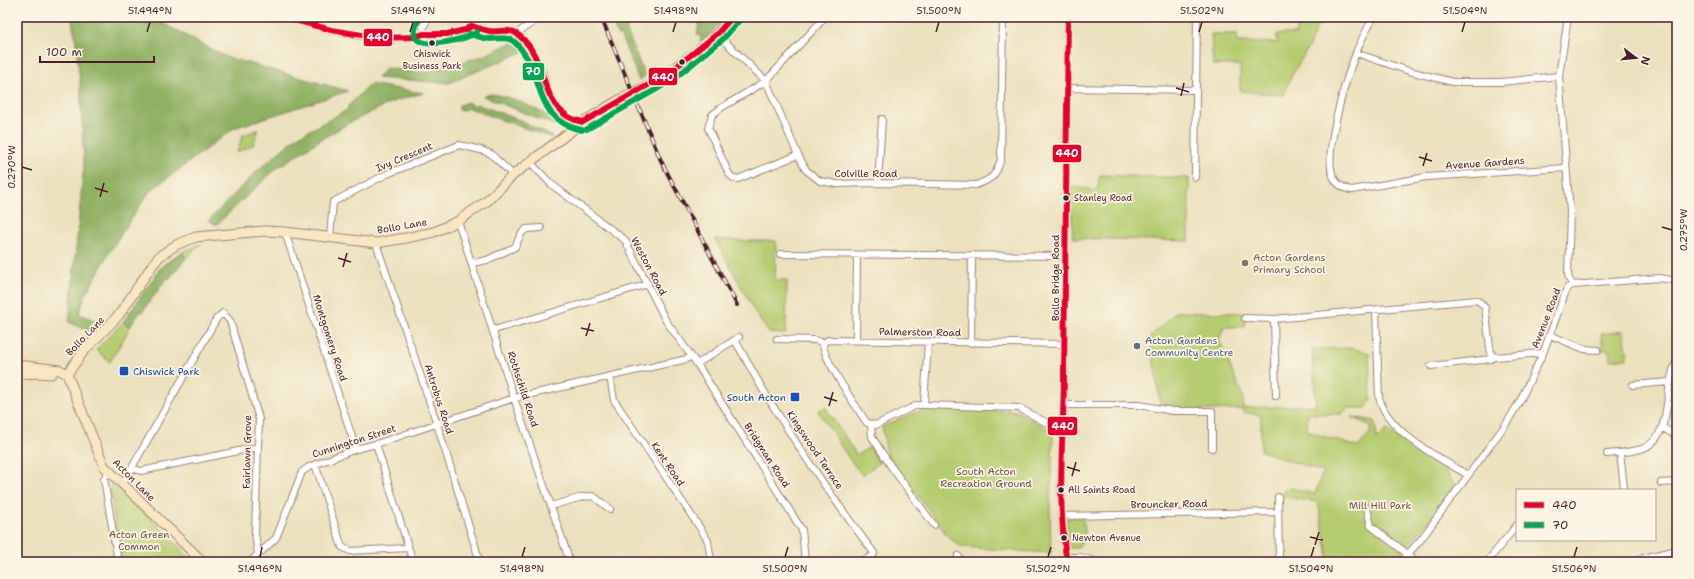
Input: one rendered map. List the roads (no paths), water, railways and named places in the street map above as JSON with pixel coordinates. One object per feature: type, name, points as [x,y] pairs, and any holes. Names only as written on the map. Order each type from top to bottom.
[{"type":"street","points":[[284,17],[332,29],[389,38],[414,37],[423,34],[433,35],[469,30],[472,26]]},
{"type":"street","points":[[423,34],[424,26],[429,17]]},
{"type":"street","points":[[464,17],[471,22],[472,26],[490,31],[506,31],[517,34],[530,48],[543,74],[552,102],[558,110],[572,120],[583,122]]},
{"type":"street","points":[[517,34],[541,17]]},
{"type":"street","name":"Bollo Lane","points":[[62,373],[117,318],[154,263],[166,251],[196,237],[265,231],[376,242],[434,232],[458,221],[487,201],[513,175],[583,122],[666,75],[717,34],[732,17]]},
{"type":"street","points":[[798,155],[738,179],[733,178],[729,174],[708,128],[712,115],[766,81],[825,17]]},
{"type":"street","name":"Colville Road","points":[[717,34],[766,81],[806,170],[820,182],[838,184],[878,183],[976,185],[986,182],[996,173],[1001,159],[1003,17]]},
{"type":"street","name":"Bollo Bridge Road","points":[[1066,560],[1061,516],[1065,344],[1068,17]]},
{"type":"street","points":[[1195,177],[1197,17]]},
{"type":"street","name":"Avenue Gardens","points":[[1374,17],[1356,53],[1335,124],[1330,154],[1332,174],[1335,181],[1346,189],[1362,189],[1426,177],[1566,168]]},
{"type":"street","name":"Avenue Road","points":[[1401,562],[1422,538],[1520,401],[1544,353],[1565,292],[1567,288],[1573,285],[1569,279],[1570,212],[1559,76],[1568,17]]},
{"type":"street","points":[[1356,53],[1453,82],[1501,82],[1559,76]]},
{"type":"street","points":[[1068,88],[1196,90]]},
{"type":"street","points":[[878,183],[882,119]]},
{"type":"street","name":"Ivy Crescent","points":[[330,237],[333,202],[387,174],[459,145],[492,154],[513,175]]},
{"type":"street","name":"Weston Road","points":[[530,162],[551,184],[625,240],[666,321],[696,364]]},
{"type":"street","name":"Rothschild Road","points":[[458,221],[494,330],[514,398],[570,562]]},
{"type":"street","points":[[472,263],[486,260],[515,247],[521,234],[526,229],[541,228]]},
{"type":"street","name":"Montgomery Road","points":[[285,232],[356,450]]},
{"type":"street","name":"Antrobus Road","points":[[376,242],[438,424],[480,562]]},
{"type":"street","points":[[780,254],[1065,256]]},
{"type":"street","points":[[856,340],[857,255]]},
{"type":"street","points":[[971,343],[972,255]]},
{"type":"street","points":[[1573,285],[1659,278],[1677,280]]},
{"type":"street","points":[[494,330],[648,284]]},
{"type":"street","points":[[1246,318],[1274,319],[1376,311],[1476,300],[1485,308],[1491,355],[1494,357]]},
{"type":"street","points":[[1376,311],[1379,397],[1381,406],[1390,419],[1404,433],[1444,462],[1468,475]]},
{"type":"street","name":"Fairlawn Grove","points":[[132,468],[220,315],[223,313],[230,321],[259,419],[255,533],[258,553]]},
{"type":"street","points":[[1274,319],[1276,396]]},
{"type":"street","points":[[1550,335],[1584,349],[1598,350]]},
{"type":"street","name":"Kingswood Terrace","points":[[696,364],[737,338],[766,394],[850,522],[874,553],[873,556],[860,562]]},
{"type":"street","name":"Palmerston Road","points":[[777,339],[815,340],[822,343],[828,340],[856,340],[1065,344]]},
{"type":"street","points":[[924,405],[928,342]]},
{"type":"street","points":[[822,343],[824,351],[836,374],[866,423],[871,425],[876,425],[917,405],[1019,408],[1051,425],[1063,425]]},
{"type":"street","points":[[1431,366],[1491,359],[1494,357],[1544,353]]},
{"type":"street","name":"Cunnington Street","points":[[250,562],[276,538],[302,472],[315,464],[514,398],[687,359],[690,356]]},
{"type":"street","points":[[1607,454],[1641,449],[1652,444],[1663,428],[1669,382],[1677,361]]},
{"type":"street","name":"Bridgman Road","points":[[696,364],[802,530],[804,535],[805,562]]},
{"type":"street","points":[[17,365],[62,373]]},
{"type":"street","points":[[17,374],[40,370]]},
{"type":"street","name":"Acton Lane","points":[[62,373],[102,462],[122,484],[203,562]]},
{"type":"street","name":"Kent Road","points":[[610,376],[614,400],[708,541],[711,562]]},
{"type":"street","points":[[1633,385],[1669,382]]},
{"type":"street","points":[[1064,405],[1139,405],[1173,411],[1212,411],[1212,448]]},
{"type":"street","points":[[871,425],[872,437],[890,465],[934,525]]},
{"type":"street","points":[[1663,428],[1674,434],[1677,441]]},
{"type":"street","points":[[376,444],[413,562]]},
{"type":"street","points":[[122,484],[132,468],[141,471],[258,448]]},
{"type":"street","points":[[1620,453],[1624,488]]},
{"type":"street","points":[[315,464],[342,547],[350,551],[408,548]]},
{"type":"street","points":[[109,470],[104,479],[118,562]]},
{"type":"street","points":[[1661,484],[1677,482]]},
{"type":"street","points":[[551,506],[582,497],[593,496],[610,509]]},
{"type":"street","points":[[1278,497],[1279,562]]},
{"type":"street","points":[[1367,508],[1371,526],[1418,562]]},
{"type":"street","name":"Brouncker Road","points":[[1061,516],[1278,512]]},
{"type":"street","points":[[1487,562],[1516,526]]},
{"type":"street","points":[[1628,562],[1677,550]]},
{"type":"street","points":[[958,556],[962,562]]},
{"type":"street","points":[[1066,560],[1080,557],[1098,562]]},
{"type":"railway","points":[[601,17],[662,163],[737,305]]},
{"type":"place","name":"Chiswick Business Park","points":[[432,43]]},
{"type":"place","name":"Stanley Road","points":[[1066,198]]},
{"type":"place","name":"Acton Gardens Primary School","points":[[1245,263]]},
{"type":"place","name":"Acton Gardens Community Centre","points":[[1137,346]]},
{"type":"place","name":"Chiswick Park","points":[[124,371]]},
{"type":"place","name":"South Acton","points":[[795,397]]},
{"type":"place","name":"All Saints Road","points":[[1061,490]]},
{"type":"place","name":"Newton Avenue","points":[[1064,538]]},
{"type":"park label","name":"South Acton Recreation Ground","points":[[986,476]]},
{"type":"park label","name":"Mill Hill Park","points":[[1380,505]]},
{"type":"park label","name":"Acton Green Common","points":[[139,540]]}]
